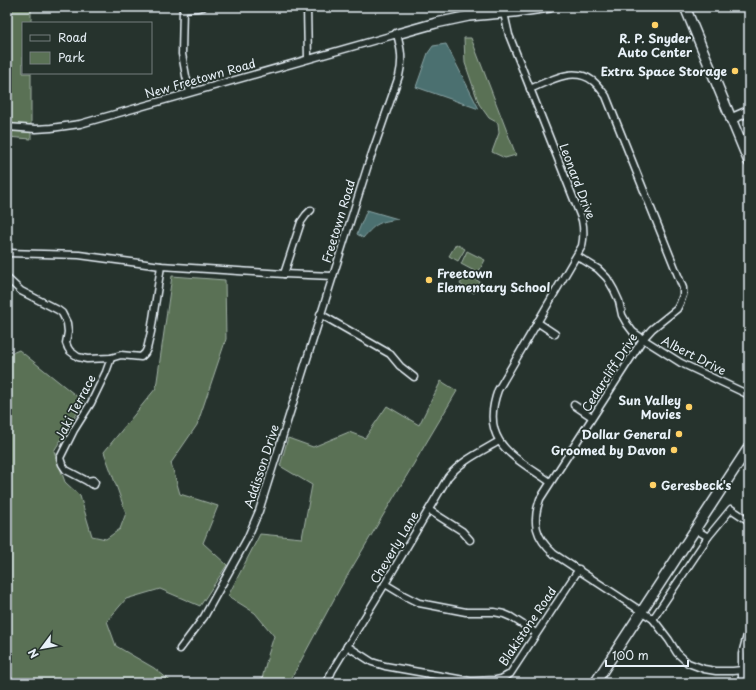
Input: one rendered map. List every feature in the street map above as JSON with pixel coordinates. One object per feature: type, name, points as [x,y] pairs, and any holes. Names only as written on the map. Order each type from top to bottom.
[{"type":"main road","points":[[397,34],[460,18],[504,13],[518,9],[550,7]]},
{"type":"main road","points":[[685,7],[749,162]]},
{"type":"main road","points":[[731,118],[749,111]]},
{"type":"main road","points":[[595,683],[749,447]]},
{"type":"street","points":[[190,92],[182,54],[183,8],[203,7]]},
{"type":"street","points":[[307,7],[308,59]]},
{"type":"street","name":"Leonard Drive","points":[[504,13],[509,35],[582,220],[584,229],[582,246],[577,256],[498,390],[492,410],[494,429],[499,441],[506,450],[516,459],[550,482]]},
{"type":"street","name":"New Freetown Road","points":[[7,127],[36,129],[70,126],[91,121],[397,34]]},
{"type":"street","name":"Freetown Road","points":[[7,253],[79,255],[161,266],[333,276],[368,165],[399,76],[401,56],[397,34]]},
{"type":"street","name":"Cedarcliff Drive","points":[[530,89],[562,76],[577,75],[590,79],[606,96],[682,288],[683,295],[677,309],[652,329],[643,339],[550,482],[540,499],[536,510],[535,525],[540,538],[546,547],[554,554],[653,619],[669,640],[677,654],[688,663],[704,669],[716,671],[742,670]]},
{"type":"street","points":[[284,274],[301,222],[311,210]]},
{"type":"street","name":"Albert Drive","points":[[577,256],[598,269],[607,278],[619,301],[622,315],[633,332],[681,363],[749,395]]},
{"type":"street","points":[[7,278],[22,291],[58,310],[62,314],[67,323],[68,332],[66,343],[70,352],[78,357],[86,359],[111,358],[121,355],[141,357],[147,349],[151,332],[161,266]]},
{"type":"street","name":"Addisson Drive","points":[[180,649],[204,617],[247,540],[259,511],[333,276]]},
{"type":"street","points":[[320,314],[382,348],[390,354],[400,366],[414,377]]},
{"type":"street","points":[[537,322],[555,334]]},
{"type":"street","name":"Jaki Terrace","points":[[87,481],[66,470],[60,458],[74,430],[91,403],[111,358]]},
{"type":"street","points":[[574,405],[592,417]]},
{"type":"street","name":"Cheverly Lane","points":[[327,683],[332,671],[448,477],[455,468],[466,460],[499,441]]},
{"type":"street","points":[[653,619],[708,537],[731,509],[749,521]]},
{"type":"street","points":[[429,510],[462,530],[470,540]]},
{"type":"street","points":[[695,529],[708,537]]},
{"type":"street","name":"Blakistone Road","points":[[347,646],[372,662],[385,666],[464,680],[496,680],[503,678],[510,674],[579,569]]},
{"type":"street","points":[[385,584],[419,603],[466,612],[494,612],[504,614],[536,633]]},
{"type":"street","points":[[742,683],[742,654],[749,628]]},
{"type":"green space","points":[[7,7],[31,7],[31,22],[22,22],[22,74],[31,74],[31,139],[7,137]]},
{"type":"green space","points":[[464,38],[471,38],[516,155],[505,158],[492,152],[499,133],[498,123],[489,118],[479,104],[465,63]]},
{"type":"green space","points":[[456,244],[465,249],[458,261],[449,256]]},
{"type":"green space","points":[[467,251],[485,260],[478,273],[461,264]]},
{"type":"green space","points":[[466,274],[480,282],[474,293],[460,284]]},
{"type":"green space","points":[[172,276],[225,280],[226,339],[197,425],[171,463],[180,494],[218,506],[203,543],[227,565],[200,606],[160,589],[126,599],[107,621],[116,646],[154,668],[173,683],[17,683],[13,680],[7,683],[7,355],[19,350],[84,402],[54,451],[65,482],[80,496],[92,536],[106,539],[120,529],[126,513],[104,452],[156,388]]},
{"type":"green space","points":[[441,381],[457,391],[340,588],[290,683],[261,683],[274,636],[255,613],[228,596],[260,534],[302,538],[312,485],[280,466],[288,438],[313,447],[349,432],[365,438],[387,406],[419,425]]},
{"type":"water","points":[[446,44],[479,109],[416,87],[428,53],[433,46]]},
{"type":"water","points":[[367,210],[398,219],[378,224],[363,238],[357,234]]},
{"type":"place","name":"R. P. Snyder Auto Center","points":[[655,25]]},
{"type":"place","name":"Extra Space Storage","points":[[735,71]]},
{"type":"place","name":"Freetown Elementary School","points":[[429,280]]},
{"type":"place","name":"Sun Valley Movies","points":[[689,407]]},
{"type":"place","name":"Dollar General","points":[[679,434]]},
{"type":"place","name":"Groomed by Davon","points":[[674,450]]},
{"type":"place","name":"Geresbeck's","points":[[653,485]]}]
